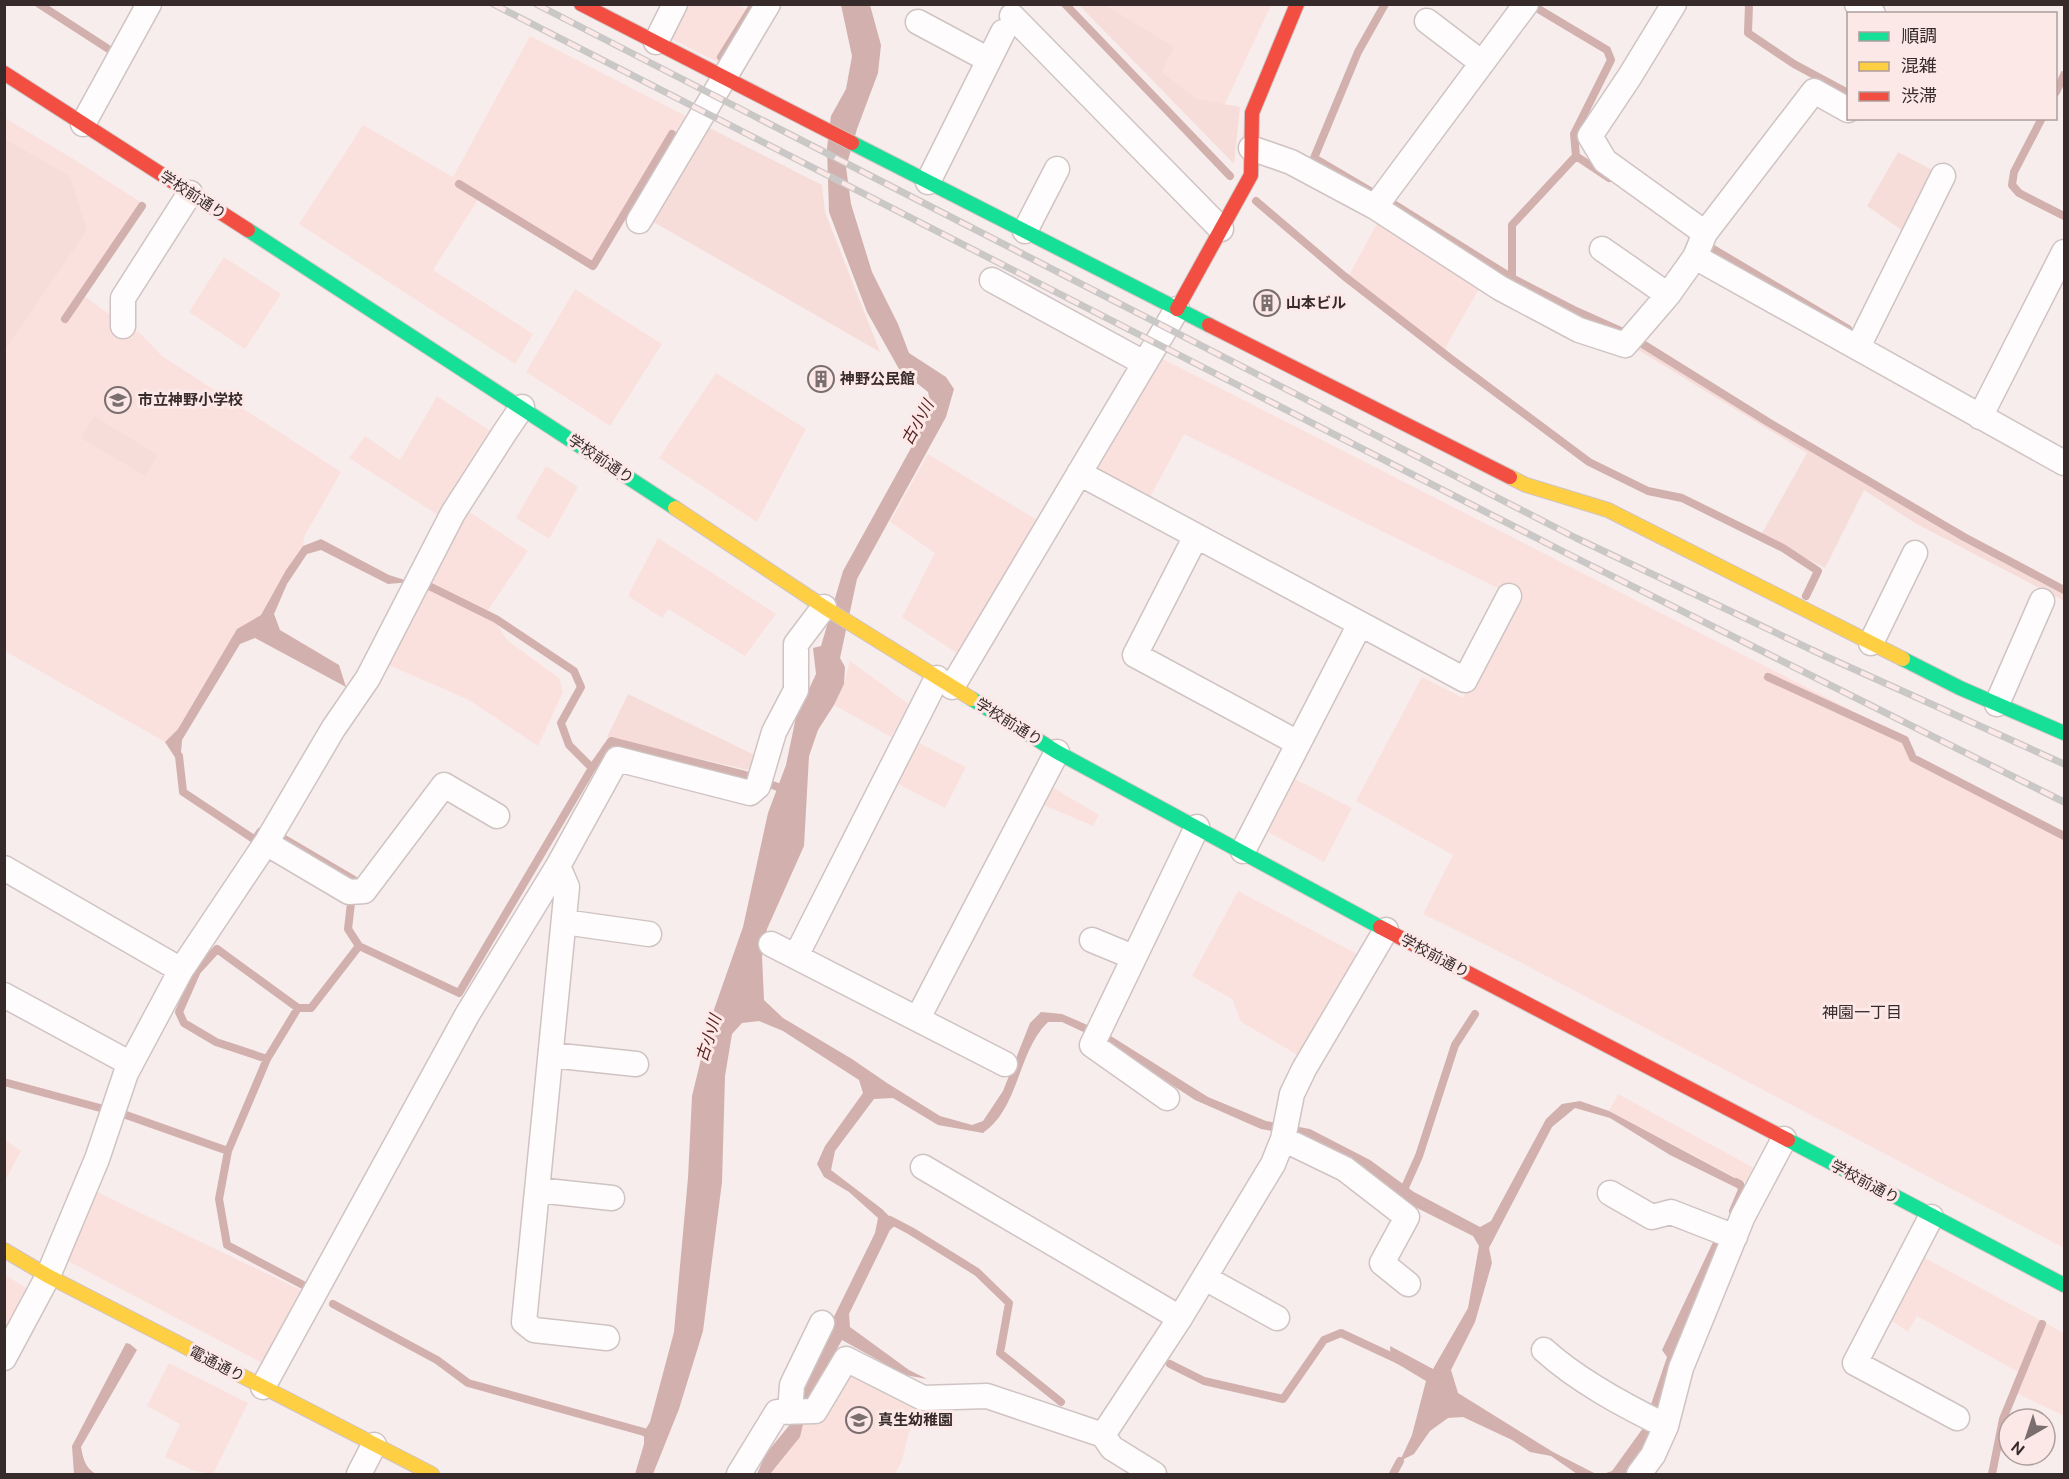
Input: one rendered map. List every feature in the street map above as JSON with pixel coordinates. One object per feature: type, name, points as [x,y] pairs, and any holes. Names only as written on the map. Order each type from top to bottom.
[{"type":"street","points":[[83,124],[149,4]]},
{"type":"street","points":[[581,4],[1526,485],[1608,510],[1960,688],[2064,733]]},
{"type":"street","points":[[656,42],[675,4]]},
{"type":"street","points":[[639,221],[768,4]]},
{"type":"street","points":[[795,956],[945,682],[1079,473],[1177,309],[1251,175],[1252,113],[1297,4]]},
{"type":"street","points":[[1674,4],[1590,136],[1605,161],[1705,233]]},
{"type":"street","points":[[1857,4],[1870,12]]},
{"type":"street","points":[[1375,207],[1524,7]]},
{"type":"street","points":[[1427,21],[1482,63]]},
{"type":"street","points":[[918,22],[989,60]]},
{"type":"street","points":[[928,182],[1008,24],[1221,229]]},
{"type":"street","name":"学校前通り","points":[[4,73],[522,407],[824,608],[1057,752],[1386,930],[2064,1286]]},
{"type":"street","points":[[1251,148],[1291,162],[1375,207],[1500,288],[1579,330],[1625,345],[1668,295],[1695,257],[1705,233],[1814,91],[1847,109]]},
{"type":"street","points":[[1024,231],[1057,169]]},
{"type":"street","points":[[1862,339],[1942,176]]},
{"type":"street","points":[[123,326],[123,298],[190,194]]},
{"type":"street","points":[[1602,249],[1668,295]]},
{"type":"street","points":[[1984,408],[2064,252]]},
{"type":"street","points":[[1695,257],[1862,339],[1984,408],[2064,463]]},
{"type":"street","points":[[992,280],[1144,363]]},
{"type":"street","points":[[4,1359],[48,1276],[97,1159],[131,1064],[181,970],[266,843],[333,729],[368,678],[453,513],[522,407]]},
{"type":"street","points":[[1079,473],[1465,680],[1509,596]]},
{"type":"street","points":[[1196,536],[1135,655],[1298,743]]},
{"type":"street","points":[[1871,643],[1915,553]]},
{"type":"street","points":[[1997,704],[2043,601]]},
{"type":"street","points":[[263,1387],[467,1015],[558,866],[617,759],[750,793],[761,780],[774,732],[796,690],[796,644],[824,608]]},
{"type":"street","points":[[1243,852],[1360,624]]},
{"type":"street","points":[[918,1018],[1057,752]]},
{"type":"street","points":[[266,843],[349,892],[364,891],[444,785],[498,816]]},
{"type":"street","points":[[1167,1098],[1092,1045],[1197,827]]},
{"type":"street","points":[[558,866],[567,887],[524,1322],[534,1330],[607,1338]]},
{"type":"street","points":[[4,868],[181,970]]},
{"type":"street","points":[[564,922],[649,934]]},
{"type":"street","points":[[1103,1435],[1180,1318],[1273,1164],[1292,1094],[1304,1069],[1386,930]]},
{"type":"street","points":[[1092,940],[1133,957]]},
{"type":"street","points":[[771,944],[1005,1064]]},
{"type":"street","points":[[4,995],[131,1064]]},
{"type":"street","points":[[550,1054],[636,1064]]},
{"type":"street","points":[[1284,1130],[1345,1169],[1407,1217],[1382,1263],[1408,1284]]},
{"type":"street","points":[[1639,1474],[1653,1455],[1666,1426],[1681,1368],[1726,1233],[1743,1216],[1784,1139]]},
{"type":"street","points":[[923,1167],[1180,1318]]},
{"type":"street","points":[[537,1190],[612,1198]]},
{"type":"street","points":[[1610,1193],[1652,1216],[1671,1212],[1726,1233]]},
{"type":"street","points":[[1931,1216],[1856,1363],[1957,1418]]},
{"type":"street","name":"電通通り","points":[[4,1250],[48,1276],[432,1474]]},
{"type":"street","points":[[1205,1278],[1277,1318]]},
{"type":"street","points":[[790,1412],[792,1385],[822,1323]]},
{"type":"street","points":[[1544,1350],[1561,1365],[1643,1415],[1666,1426]]},
{"type":"street","points":[[739,1474],[777,1412],[815,1411],[846,1359],[923,1398],[987,1396],[1103,1435],[1112,1448],[1154,1474]]},
{"type":"street","points":[[359,1474],[374,1444]]},
{"type":"shaded area","points":[[688,5],[738,5],[756,15],[723,65],[670,38]]},
{"type":"shaded area","points":[[1079,5],[1105,5],[1174,47],[1162,72],[1197,99],[1240,107],[1234,164]]},
{"type":"shaded area","points":[[1105,5],[1271,5],[1224,106],[1197,99],[1162,72]]},
{"type":"shaded area","points":[[530,36],[686,116],[598,263],[592,263],[481,195],[433,270],[533,334],[515,364],[299,224],[363,125],[453,177]]},
{"type":"shaded area","points":[[686,116],[822,185],[825,212],[880,352],[629,208]]},
{"type":"shaded area","name":"市立神野小学校","points":[[5,118],[142,203],[81,294],[115,318],[119,334],[138,331],[162,356],[341,472],[304,537],[303,546],[286,570],[261,615],[237,629],[178,729],[165,742],[5,651]]},
{"type":"shaded area","points":[[5,139],[70,176],[87,230],[5,350]]},
{"type":"shaded area","points":[[1898,152],[1934,171],[1903,231],[1867,206]]},
{"type":"shaded area","points":[[1381,216],[1483,282],[1443,352],[1348,277]]},
{"type":"shaded area","points":[[224,257],[281,294],[245,349],[189,312]]},
{"type":"shaded area","points":[[575,289],[662,344],[610,426],[526,372]]},
{"type":"shaded area","points":[[1643,339],[1768,419],[1965,534],[2064,587],[2064,601],[1915,523],[1864,490],[1825,568],[1761,535],[1807,453],[1635,348]]},
{"type":"shaded area","points":[[1163,359],[1908,739],[1914,757],[2064,831],[2064,1248],[1514,959],[1423,914],[1453,855],[1356,801],[1422,677],[1463,698],[1518,598],[1184,434],[1150,497],[1098,468]]},
{"type":"shaded area","points":[[716,373],[806,429],[757,522],[659,458]]},
{"type":"shaded area","points":[[437,396],[495,434],[444,519],[349,458],[365,436],[400,460]]},
{"type":"shaded area","points":[[94,416],[158,455],[145,476],[81,438]]},
{"type":"shaded area","points":[[928,454],[1037,520],[958,654],[902,617],[935,553],[890,522]]},
{"type":"shaded area","points":[[546,466],[578,487],[549,539],[516,518]]},
{"type":"shaded area","points":[[462,507],[528,551],[488,610],[508,641],[559,678],[563,692],[538,746],[469,700],[384,663]]},
{"type":"shaded area","points":[[658,538],[776,614],[745,656],[668,609],[662,618],[628,596]]},
{"type":"shaded area","points":[[850,661],[909,704],[891,737],[834,705],[844,684]]},
{"type":"shaded area","points":[[628,694],[759,757],[748,770],[607,737]]},
{"type":"shaded area","points":[[915,741],[966,767],[945,808],[894,782]]},
{"type":"shaded area","points":[[1291,777],[1352,808],[1324,862],[1264,830]]},
{"type":"shaded area","points":[[1047,784],[1099,815],[1093,826],[1039,803]]},
{"type":"shaded area","points":[[1238,891],[1363,957],[1303,1058],[1241,1022],[1232,999],[1192,976]]},
{"type":"shaded area","points":[[1618,1094],[1758,1170],[1750,1185],[1609,1111]]},
{"type":"shaded area","points":[[5,1140],[21,1151],[5,1181]]},
{"type":"shaded area","points":[[91,1189],[305,1292],[262,1363],[62,1258]]},
{"type":"shaded area","points":[[1923,1257],[2064,1333],[2064,1416],[2057,1413],[2057,1407],[2045,1407],[2010,1390],[2018,1372],[1917,1316],[1908,1332],[1889,1319]]},
{"type":"shaded area","points":[[5,1275],[33,1292],[5,1344]]},
{"type":"shaded area","points":[[169,1363],[248,1403],[213,1474],[192,1470],[165,1457],[180,1424],[147,1406]]},
{"type":"shaded area","name":"真生幼稚園","points":[[848,1366],[917,1402],[902,1460],[895,1474],[757,1474]]},
{"type":"water","name":"古小川","points":[[841,5],[870,5],[881,45],[878,73],[857,129],[846,167],[851,204],[872,272],[898,324],[909,353],[946,377],[954,389],[946,417],[857,579],[840,658],[845,667],[844,684],[818,730],[809,756],[804,846],[767,929],[762,956],[764,1000],[783,1018],[940,1116],[972,1125],[983,1121],[1003,1091],[1030,1023],[1041,1012],[1062,1014],[1106,1033],[1208,1097],[1266,1121],[1310,1129],[1370,1160],[1414,1192],[1480,1227],[1491,1221],[1546,1119],[1562,1104],[1580,1101],[1609,1111],[1744,1183],[1744,1188],[1737,1188],[1670,1155],[1610,1118],[1575,1108],[1552,1127],[1489,1248],[1492,1263],[1475,1322],[1451,1370],[1458,1393],[1553,1452],[1596,1474],[1577,1474],[1551,1456],[1530,1452],[1512,1440],[1463,1417],[1448,1418],[1430,1431],[1414,1454],[1400,1461],[1412,1435],[1426,1381],[1391,1360],[1390,1346],[1433,1369],[1468,1308],[1479,1246],[1473,1236],[1401,1200],[1364,1167],[1307,1137],[1261,1129],[1195,1100],[1109,1044],[1062,1022],[1048,1022],[1030,1048],[1004,1109],[983,1133],[938,1125],[893,1098],[874,1099],[835,1151],[831,1170],[882,1209],[897,1224],[890,1230],[849,1314],[850,1327],[909,1370],[927,1379],[905,1375],[842,1340],[809,1399],[800,1437],[770,1474],[757,1474],[765,1455],[792,1422],[799,1388],[875,1233],[878,1218],[849,1192],[824,1177],[817,1164],[825,1146],[863,1093],[859,1080],[783,1031],[759,1021],[742,1023],[732,1034],[725,1076],[722,1182],[703,1331],[679,1409],[653,1474],[635,1474],[644,1444],[644,1432],[650,1422],[674,1332],[688,1178],[692,1096],[711,1018],[743,927],[768,813],[786,765],[796,717],[816,674],[813,648],[821,646],[843,571],[932,410],[928,392],[899,369],[867,312],[829,212],[827,148],[831,116],[846,89],[852,56]]},
{"type":"water","points":[[321,539],[389,575],[411,582],[388,584],[321,550],[307,554],[287,584],[274,614],[280,630],[339,665],[346,687],[255,638],[240,644],[182,740],[180,765],[165,742],[178,729],[237,629],[261,615],[286,570],[303,546]]},
{"type":"water","points":[[1721,1241],[1654,1431],[1630,1474],[1603,1474],[1612,1471],[1643,1428],[1667,1357],[1662,1350],[1713,1242]]},
{"type":"water","points":[[126,1343],[137,1350],[81,1447],[87,1466],[96,1474],[74,1474],[72,1446]]},
{"type":"waterway","points":[[39,4],[110,50]]},
{"type":"waterway","points":[[721,57],[754,4]]},
{"type":"waterway","points":[[1065,4],[1230,176]]},
{"type":"waterway","points":[[1370,191],[1314,158],[1358,52],[1385,4]]},
{"type":"waterway","points":[[1530,4],[1607,50],[1611,60],[1574,134],[1576,156],[1609,178]]},
{"type":"waterway","points":[[1749,4],[1748,33],[1794,64],[1847,92]]},
{"type":"waterway","points":[[2057,90],[2064,75]]},
{"type":"waterway","points":[[2041,120],[2014,172],[2012,185],[2019,193],[2064,216]]},
{"type":"waterway","points":[[459,184],[593,266],[672,134]]},
{"type":"waterway","points":[[1512,278],[1512,225],[1576,156]]},
{"type":"waterway","points":[[1256,201],[1344,276],[1589,462],[1648,491],[1682,498],[1783,548],[1818,571],[1806,596]]},
{"type":"waterway","points":[[1395,205],[1512,278],[1625,333]]},
{"type":"waterway","points":[[65,319],[142,206]]},
{"type":"waterway","points":[[1703,243],[1848,329]]},
{"type":"waterway","points":[[1641,343],[1768,422],[1964,537],[2064,590]]},
{"type":"waterway","points":[[420,583],[496,619],[574,671],[581,687],[561,723],[569,745],[592,768],[611,741],[745,775],[786,790]]},
{"type":"waterway","points":[[1768,677],[1905,740],[1913,758],[2064,836]]},
{"type":"waterway","points":[[179,756],[183,792],[255,840],[260,832]]},
{"type":"waterway","points":[[305,1286],[227,1245],[219,1199],[228,1151],[267,1059],[298,1008],[311,1008],[359,946],[459,993],[592,768]]},
{"type":"waterway","points":[[281,837],[354,880]]},
{"type":"waterway","points":[[351,903],[348,929],[359,946]]},
{"type":"waterway","points":[[267,1059],[216,1042],[184,1023],[179,1012],[197,971],[217,949],[298,1008]]},
{"type":"waterway","points":[[1402,1194],[1419,1156],[1455,1045],[1475,1014]]},
{"type":"waterway","points":[[4,1082],[126,1115],[228,1151]]},
{"type":"waterway","points":[[1733,1211],[1742,1190],[1740,1184],[1736,1182]]},
{"type":"waterway","points":[[890,1220],[977,1272],[1009,1303],[1000,1353],[1061,1402]]},
{"type":"waterway","points":[[333,1304],[437,1360],[468,1383],[644,1432],[653,1437]]},
{"type":"waterway","points":[[1992,1474],[2003,1419],[2042,1324]]},
{"type":"waterway","points":[[1170,1364],[1204,1381],[1283,1399],[1324,1340],[1341,1333],[1399,1360]]},
{"type":"waterway","points":[[1393,1474],[1400,1461]]},
{"type":"railway","points":[[493,4],[1566,553],[2064,802]]},
{"type":"railway","points":[[536,4],[1576,538],[1827,657],[2064,764]]},
{"type":"traffic: fast","points":[[852,143],[1209,325]]},
{"type":"traffic: fast","points":[[248,230],[675,508]]},
{"type":"traffic: fast","points":[[1903,659],[1960,688],[2064,733]]},
{"type":"traffic: fast","points":[[972,699],[1057,752],[1380,927]]},
{"type":"traffic: fast","points":[[1788,1140],[2064,1285]]},
{"type":"traffic: slow","points":[[1510,477],[1526,485],[1608,510],[1903,659]]},
{"type":"traffic: slow","points":[[675,508],[824,607],[972,699]]},
{"type":"traffic: slow","points":[[4,1250],[48,1276],[432,1474]]},
{"type":"traffic: jam","points":[[581,4],[852,143]]},
{"type":"traffic: jam","points":[[1177,309],[1251,175],[1252,113],[1297,4]]},
{"type":"traffic: jam","points":[[4,73],[248,230]]},
{"type":"traffic: jam","points":[[1209,325],[1510,477]]},
{"type":"traffic: jam","points":[[1380,927],[1788,1140]]},
{"type":"place","name":"山本ビル","points":[[1267,303]]},
{"type":"place","name":"神野公民館","points":[[821,379]]},
{"type":"place","name":"市立神野小学校","points":[[118,400]]},
{"type":"place","name":"真生幼稚園","points":[[859,1420]]},
{"type":"district","name":"神園一丁目","points":[[1862,1012]]}]
